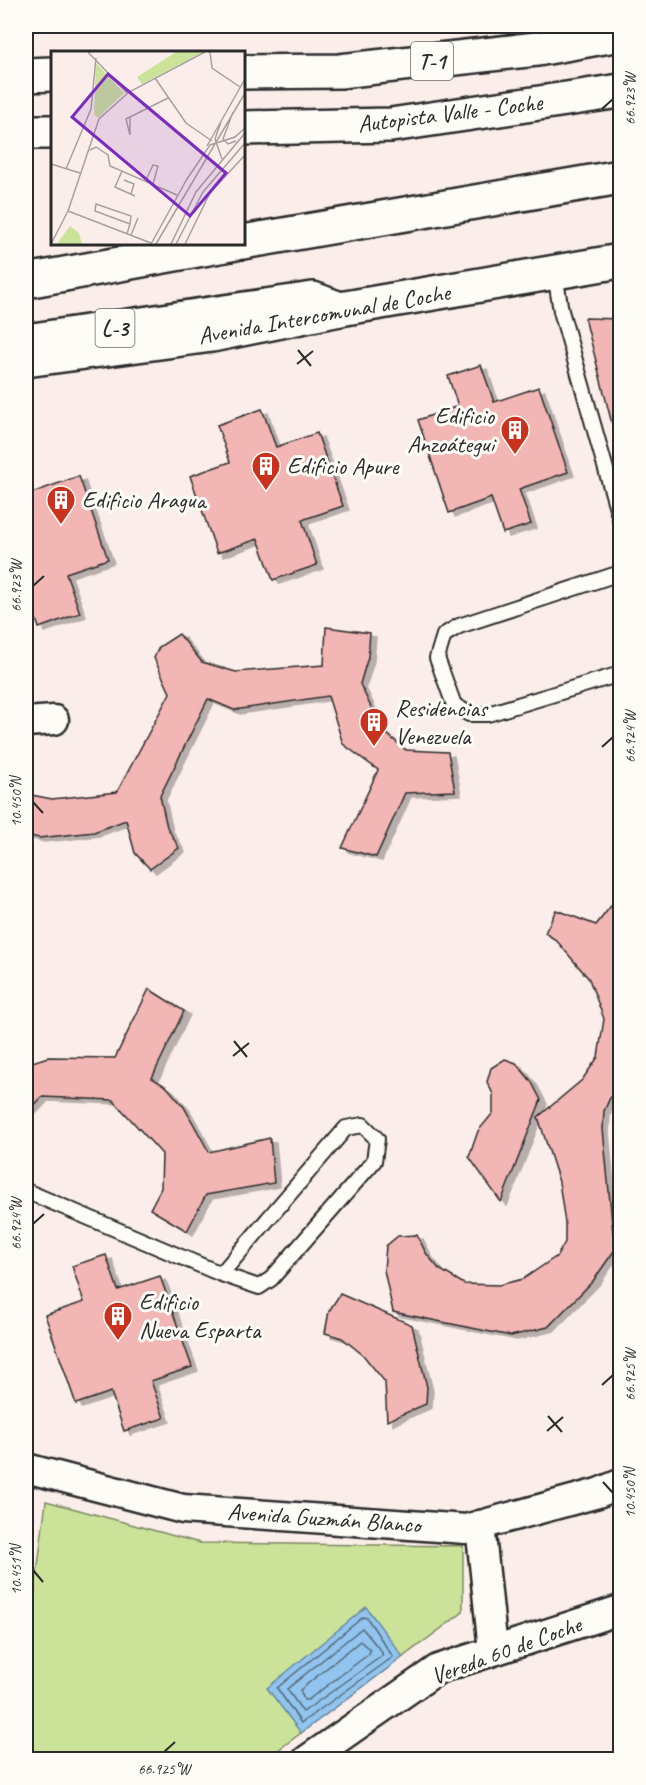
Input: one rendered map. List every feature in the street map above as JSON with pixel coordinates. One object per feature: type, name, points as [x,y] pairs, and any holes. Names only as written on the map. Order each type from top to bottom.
[{"type":"main road","name":"T-1","points":[[244,72],[340,71],[537,49],[621,34]]},
{"type":"main road","points":[[26,75],[51,74]]},
{"type":"main road","name":"Autopista Valle - Coche","points":[[244,128],[391,125],[621,91]]},
{"type":"main road","points":[[26,132],[51,132]]},
{"type":"main road","points":[[244,242],[621,177]]},
{"type":"main road","points":[[26,280],[230,244]]},
{"type":"main road","name":"Avenida Intercomunal de Coche","points":[[26,360],[212,335],[340,309],[621,261]]},
{"type":"main road","name":"L-3","points":[[26,341],[313,299],[340,309]]},
{"type":"street","points":[[26,722],[54,720]]},
{"type":"street","name":"Avenida Guzmán Blanco","points":[[27,1475],[183,1509],[466,1529],[621,1484]]},
{"type":"street","points":[[480,1525],[493,1650]]},
{"type":"street","name":"Vereda 60 de Coche","points":[[308,1760],[438,1669],[621,1610]]},
{"type":"lane","points":[[555,274],[561,311],[616,487],[621,519]]},
{"type":"lane","points":[[621,573],[459,626],[444,635],[437,657],[454,705],[469,714],[488,714],[621,674]]},
{"type":"lane","points":[[26,1191],[221,1274],[259,1287],[271,1279],[374,1161],[377,1139],[363,1125],[346,1128],[221,1274]]},
{"type":"green space","points":[[46,1501],[200,1543],[463,1546],[463,1612],[266,1759],[26,1760],[26,1663]]},
{"type":"water","points":[[366,1607],[403,1657],[301,1733],[267,1688]]},
{"type":"building","points":[[585,318],[621,319],[621,423],[612,424]]},
{"type":"building","name":"Edificio Anzoátegui","points":[[481,365],[494,402],[539,387],[568,472],[519,489],[531,524],[503,533],[491,498],[449,513],[418,420],[458,406],[448,376]]},
{"type":"building","name":"Edificio Apure","points":[[262,409],[276,447],[317,433],[343,506],[302,520],[317,565],[273,580],[258,539],[217,553],[190,476],[230,462],[217,425]]},
{"type":"building","name":"Edificio Aragua","points":[[79,476],[108,559],[66,573],[80,613],[39,628],[26,589],[26,495]]},
{"type":"building","name":"Residencias Venezuela","points":[[326,627],[370,633],[368,657],[360,684],[382,730],[406,750],[448,752],[455,791],[405,793],[376,857],[342,848],[378,770],[343,744],[328,696],[234,710],[208,699],[160,796],[167,827],[179,848],[150,869],[135,853],[126,820],[94,832],[39,838],[26,835],[26,794],[52,799],[117,792],[170,693],[154,658],[159,647],[179,634],[202,662],[236,672],[324,665]]},
{"type":"building","points":[[621,893],[621,1088],[610,1098],[604,1111],[603,1129],[613,1233],[621,1234],[621,1241],[593,1281],[548,1327],[511,1336],[393,1312],[384,1270],[386,1246],[398,1236],[417,1235],[426,1253],[439,1269],[464,1284],[499,1285],[523,1279],[557,1256],[565,1242],[565,1223],[559,1182],[538,1117],[582,1080],[598,1057],[604,1019],[589,979],[556,940],[545,933],[556,910],[596,925]]},
{"type":"building","points":[[149,989],[184,1011],[152,1078],[167,1087],[184,1107],[209,1152],[270,1138],[274,1183],[206,1195],[187,1231],[150,1209],[161,1188],[162,1154],[113,1100],[42,1097],[26,1114],[26,1064],[48,1057],[115,1058]]},
{"type":"building","points":[[505,1059],[516,1063],[531,1081],[541,1100],[501,1202],[469,1157],[478,1131],[493,1113],[493,1094],[487,1082],[491,1068]]},
{"type":"building","name":"Edificio Nueva Esparta","points":[[106,1255],[118,1290],[160,1276],[192,1367],[151,1381],[164,1418],[124,1431],[111,1392],[76,1404],[45,1315],[84,1302],[72,1266]]},
{"type":"building","points":[[340,1294],[412,1325],[427,1387],[426,1404],[387,1421],[385,1382],[363,1355],[342,1338],[325,1333],[329,1311]]},
{"type":"place","name":"Edificio Anzoátegui","points":[[515,456]]},
{"type":"place","name":"Edificio Apure","points":[[266,492]]},
{"type":"place","name":"Edificio Aragua","points":[[61,526]]},
{"type":"place","name":"Residencias Venezuela","points":[[374,748]]},
{"type":"place","name":"Edificio Nueva Esparta","points":[[118,1342]]}]
